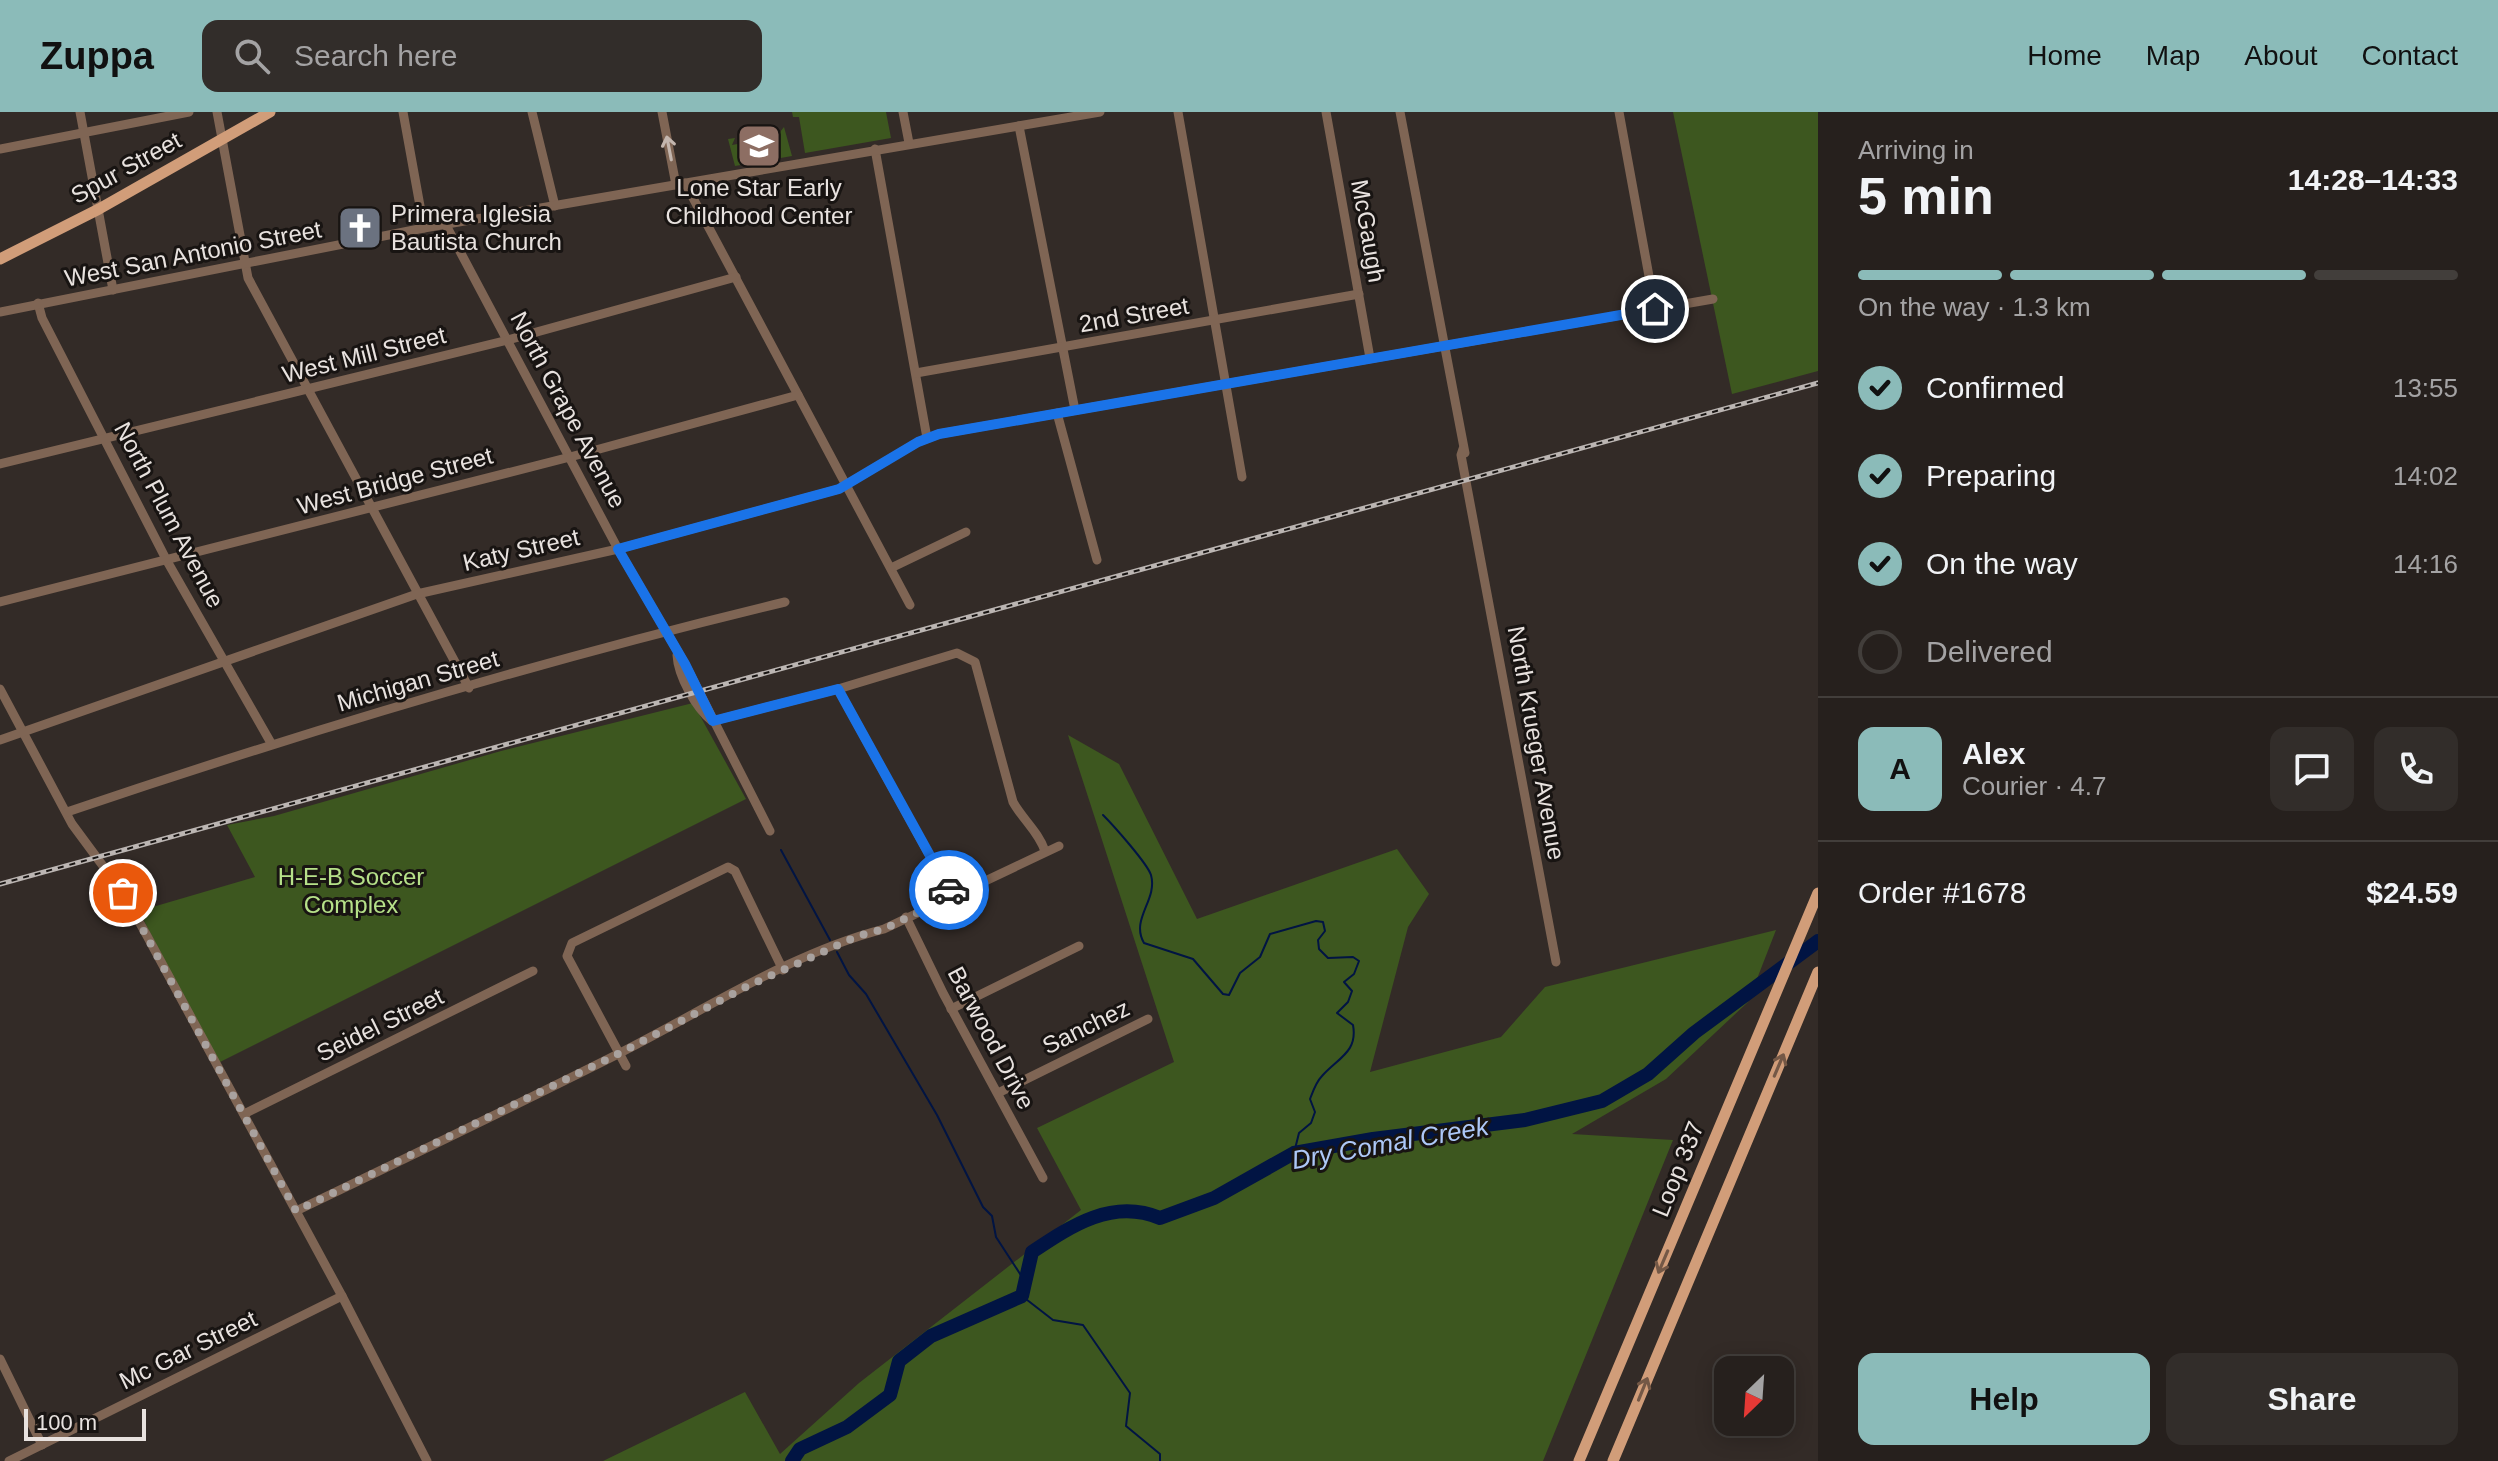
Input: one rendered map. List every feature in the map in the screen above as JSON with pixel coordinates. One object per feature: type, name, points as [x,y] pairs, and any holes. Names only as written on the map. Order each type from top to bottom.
[{"type":"main road","name":"Spur Street","points":[[0,259],[99,209],[270,112]]},
{"type":"main road","name":"Loop 337","points":[[1579,1461],[1818,893]]},
{"type":"main road","points":[[1613,1461],[1818,972]]},
{"type":"street","points":[[80,112],[113,290]]},
{"type":"street","points":[[0,149],[189,112]]},
{"type":"street","points":[[217,112],[248,278],[469,688]]},
{"type":"street","points":[[403,112],[424,228]]},
{"type":"street","points":[[532,112],[555,206]]},
{"type":"street","points":[[662,112],[680,184],[736,277],[893,567],[910,605]]},
{"type":"street","points":[[903,112],[909,143]]},
{"type":"street","name":"West San Antonio Street","points":[[1,310],[246,266],[424,228],[447,227],[909,143],[1100,112]]},
{"type":"street","points":[[1178,112],[1242,477]]},
{"type":"street","name":"McGaugh","points":[[1326,112],[1370,358]]},
{"type":"street","name":"North Krueger Avenue","points":[[1400,112],[1466,455],[1476,530],[1556,962]]},
{"type":"street","points":[[1619,112],[1655,309]]},
{"type":"street","points":[[1019,126],[1075,410]]},
{"type":"street","points":[[875,149],[927,438]]},
{"type":"street","name":"North Grape Avenue","points":[[447,227],[618,549],[685,664],[770,831]]},
{"type":"street","name":"West Mill Street","points":[[0,464],[508,340],[736,277]]},
{"type":"street","name":"2nd Street","points":[[916,373],[1359,294]]},
{"type":"street","name":"Katy Street","points":[[0,740],[22,729],[417,594],[618,549],[848,485],[927,438],[1713,299]]},
{"type":"street","name":"North Plum Avenue","points":[[38,303],[42,318],[167,561],[226,659],[271,743]]},
{"type":"street","name":"West Bridge Street","points":[[0,602],[570,457],[798,395]]},
{"type":"street","points":[[1057,413],[1097,560]]},
{"type":"street","points":[[893,567],[966,532]]},
{"type":"street","name":"Michigan Street","points":[[67,812],[271,743],[663,631],[785,602]]},
{"type":"street","points":[[713,721],[838,689],[957,653],[969,656],[975,662],[1013,802],[1020,816],[1036,830],[1045,851]]},
{"type":"street","points":[[0,689],[67,812],[76,818],[121,882],[123,893],[342,1296],[427,1461]]},
{"type":"street","points":[[838,689],[952,896]]},
{"type":"street","points":[[296,1211],[783,970],[1059,846]]},
{"type":"street","points":[[626,1066],[567,956],[567,949],[572,943],[728,867],[736,873],[783,970]]},
{"type":"street","name":"Barwood Drive","points":[[906,917],[951,1009],[1043,1178]]},
{"type":"street","points":[[951,1009],[1079,946]]},
{"type":"street","name":"Seidel Street","points":[[244,1114],[533,971]]},
{"type":"street","name":"Sanchez","points":[[998,1093],[1148,1019]]},
{"type":"street","name":"Mc Gar Street","points":[[9,1461],[342,1296]]},
{"type":"street","points":[[0,1359],[42,1445]]},
{"type":"green space","points":[[792,112],[886,112],[891,138],[805,153],[799,117],[793,117]]},
{"type":"green space","points":[[1673,112],[1818,112],[1818,371],[1732,394]]},
{"type":"green space","points":[[784,127],[792,156],[735,166],[728,139],[735,138],[732,145],[776,137]]},
{"type":"green space","name":"H-E-B Soccer Complex","points":[[693,703],[746,799],[218,1063],[139,911],[255,877],[227,825],[274,816],[501,751]]},
{"type":"green space","points":[[1068,735],[1119,764],[1197,919],[1397,849],[1429,894],[1408,927],[1370,1072],[1501,1037],[1545,987],[1776,930],[1748,1002],[1666,1079],[1572,1134],[1673,1140],[1543,1461],[603,1461],[745,1392],[780,1454],[859,1383],[1081,1210],[1037,1128],[1174,1062]]},
{"type":"waterway","points":[[1103,815],[1137,853],[1151,875],[1151,893],[1140,926],[1144,943],[1193,959],[1223,994],[1229,995],[1240,973],[1260,957],[1270,934],[1316,921],[1323,922],[1325,931],[1318,940],[1319,949],[1328,958],[1353,957],[1359,961],[1354,974],[1344,982],[1352,991],[1348,1002],[1337,1013],[1353,1025],[1353,1042],[1316,1084],[1310,1099],[1315,1112],[1311,1123],[1299,1133],[1294,1153]]},
{"type":"waterway","points":[[781,850],[830,940]]},
{"type":"waterway","name":"Dry Comal Creek","points":[[792,1461],[800,1449],[847,1427],[890,1395],[899,1361],[931,1336],[1022,1296],[1032,1252],[1077,1225],[1109,1213],[1125,1211],[1160,1218],[1214,1198],[1294,1153],[1373,1139],[1525,1120],[1602,1101],[1648,1074],[1694,1033],[1818,941]]},
{"type":"waterway","points":[[837,952],[849,975],[866,994],[937,1115],[983,1207],[992,1216],[996,1237],[1026,1283]]},
{"type":"waterway","points":[[1022,1296],[1053,1320],[1083,1325],[1130,1393],[1126,1426],[1160,1454],[1160,1461]]},
{"type":"railway","points":[[0,884],[1818,383]]},
{"type":"way so far","points":[[123,893],[296,1211],[620,1053],[748,986],[858,936],[884,929],[952,896],[949,890]]},
{"type":"place","name":"Lone Star Early Childhood Center","points":[[759,146]]},
{"type":"place","name":"Primera Iglesia Bautista Church","points":[[360,228]]},
{"type":"route","points":[[949,890],[838,689],[713,721],[685,664],[618,549],[839,489],[918,442],[939,434],[1655,309]]}]
